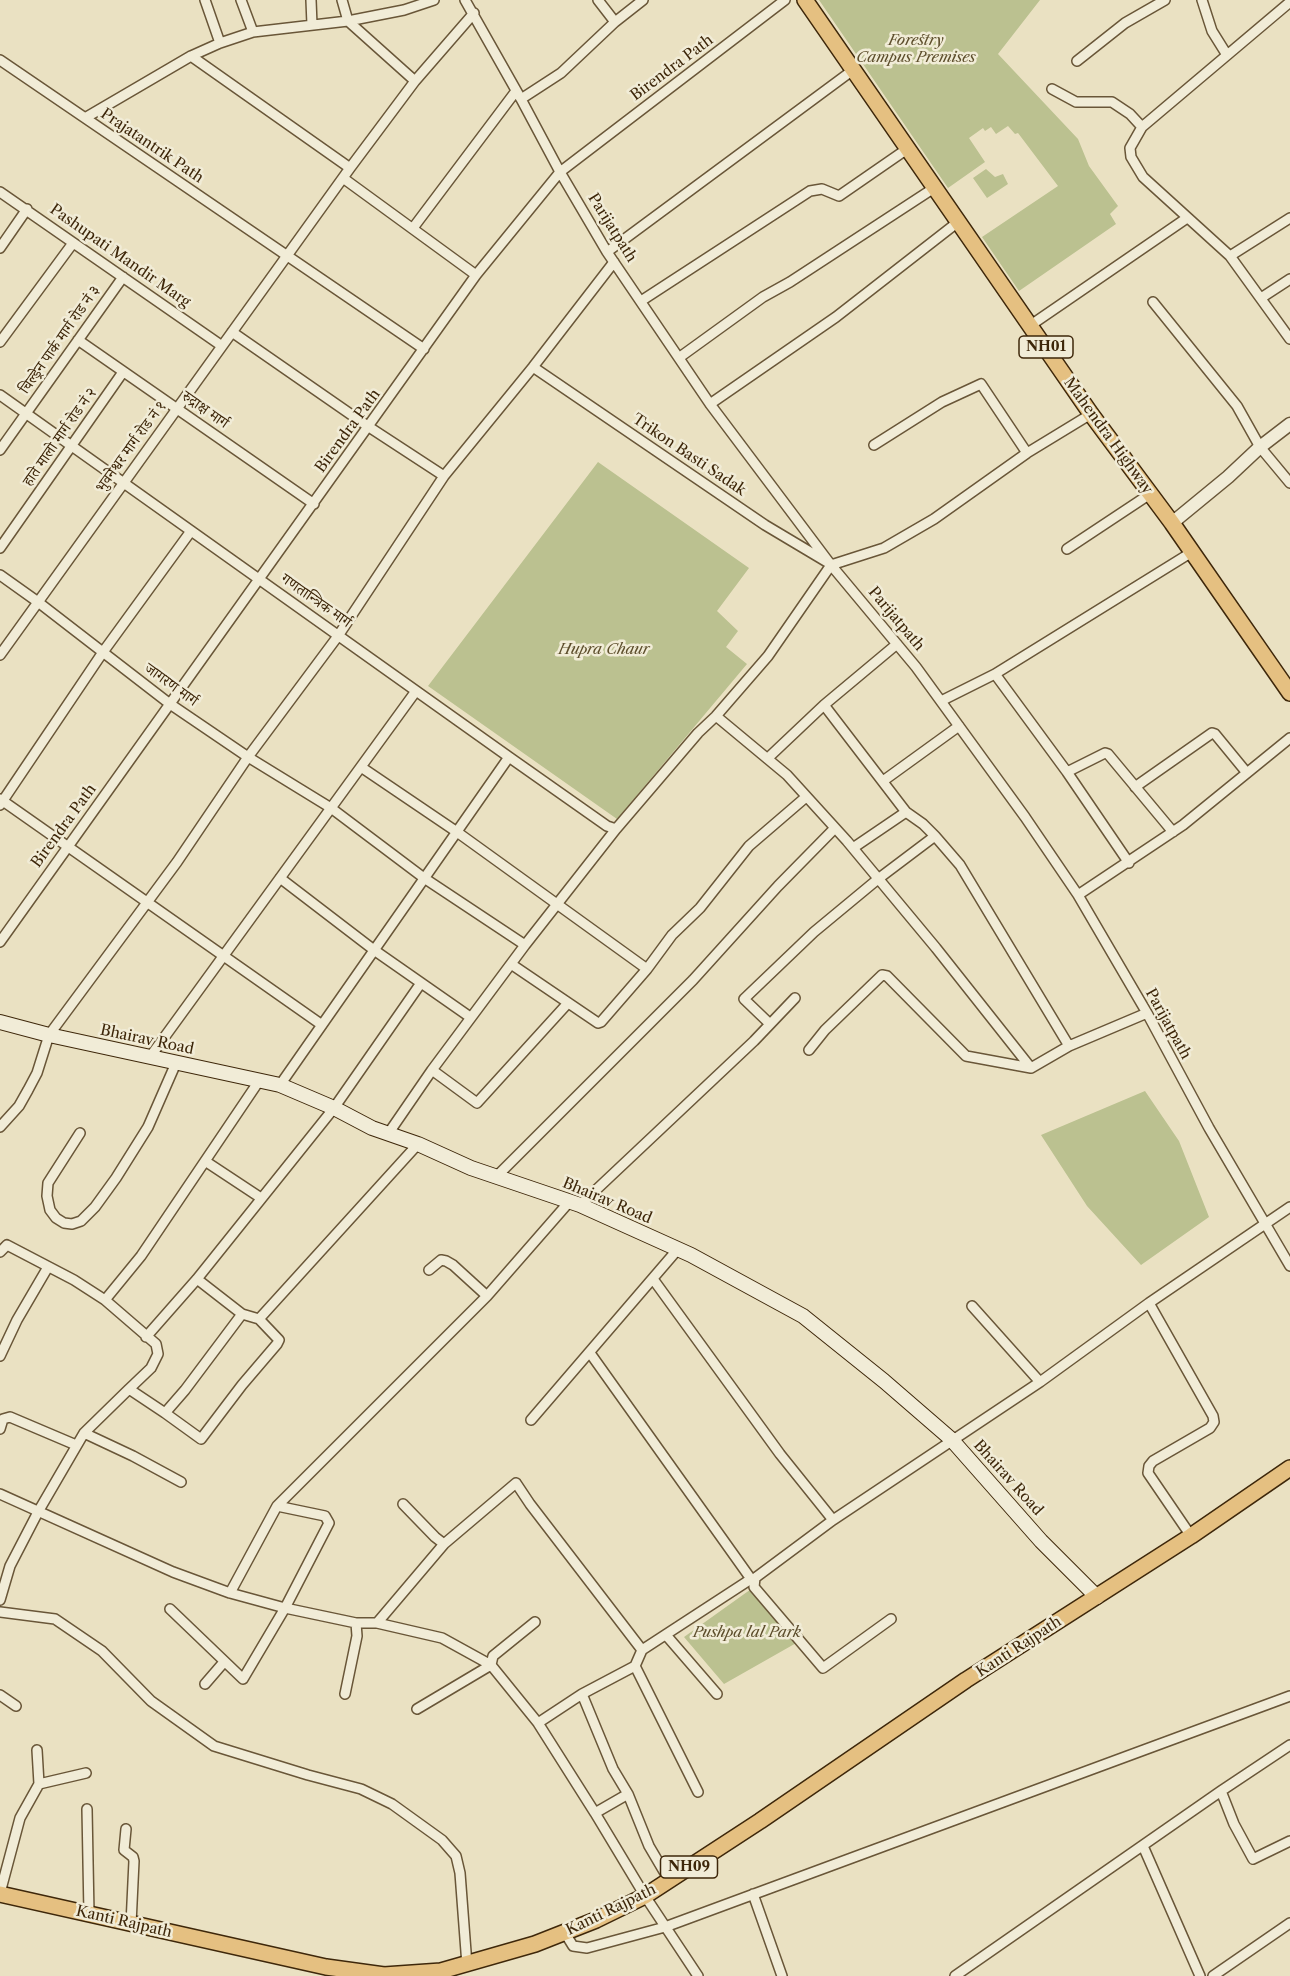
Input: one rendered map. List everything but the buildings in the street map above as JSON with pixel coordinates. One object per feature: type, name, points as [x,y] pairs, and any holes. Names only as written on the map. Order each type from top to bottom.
[{"type":"main road","name":"Mahendra Highway","points":[[805,0],[1091,414],[1192,552],[1290,693]]},
{"type":"main road","name":"Bhairav Road","points":[[0,1022],[49,1035],[280,1085],[388,1134],[418,1144],[496,1177],[575,1203],[678,1249],[803,1316],[884,1381],[951,1439],[1041,1540],[1096,1597]]},
{"type":"main road","name":"Kanti Rajpath","points":[[0,1894],[325,1972],[384,1975],[441,1971],[467,1965],[565,1933],[645,1896],[760,1821],[966,1680],[1191,1536],[1290,1468]]},
{"type":"street","points":[[205,0],[220,43]]},
{"type":"street","points":[[241,0],[253,32]]},
{"type":"street","points":[[311,0],[312,25]]},
{"type":"street","points":[[342,0],[348,21],[415,81]]},
{"type":"street","points":[[85,118],[191,56],[220,43],[253,32],[348,21],[404,10],[434,0]]},
{"type":"street","name":"Parijatpath","points":[[465,0],[560,172],[608,252],[710,404],[831,565],[916,667],[1025,817],[1078,896],[1147,1013],[1264,1225],[1290,1266]]},
{"type":"street","points":[[598,0],[615,22]]},
{"type":"street","points":[[413,228],[519,95],[561,73],[615,22],[643,0]]},
{"type":"street","name":"Birendra Path","points":[[0,942],[476,275],[560,172],[785,0]]},
{"type":"street","points":[[1077,61],[1125,23],[1165,0]]},
{"type":"street","points":[[1202,0],[1212,32],[1227,55]]},
{"type":"street","points":[[1290,2],[1142,127],[1130,148],[1135,167],[1143,177],[1187,219],[1230,255],[1290,339]]},
{"type":"street","name":"भुवनेश्वर मार्ग रोड नं १","points":[[0,654],[350,168],[415,81],[474,13]]},
{"type":"street","points":[[191,56],[350,168]]},
{"type":"street","name":"Prajatantrik Path","points":[[0,60],[424,350]]},
{"type":"street","points":[[608,252],[853,70]]},
{"type":"street","points":[[1052,89],[1076,102],[1112,102],[1130,114],[1142,127]]},
{"type":"street","points":[[641,301],[810,191],[822,189],[839,196],[907,149]]},
{"type":"street","points":[[343,178],[476,275]]},
{"type":"street","points":[[680,357],[763,297],[934,189]]},
{"type":"street","name":"Pashupati Mandir Marg","points":[[0,192],[222,346]]},
{"type":"street","points":[[0,248],[27,209]]},
{"type":"street","points":[[1230,255],[1290,218]]},
{"type":"street","points":[[1031,325],[1187,219]]},
{"type":"street","points":[[710,404],[836,317],[958,222]]},
{"type":"street","points":[[0,342],[73,243]]},
{"type":"street","points":[[0,1126],[19,1106],[37,1072],[49,1035],[177,862],[248,757],[338,636],[444,476],[533,367],[614,261]]},
{"type":"street","name":"चिल्ड्रेन पार्क मार्ग रोड नं ३","points":[[0,450],[123,277]]},
{"type":"street","points":[[1262,298],[1290,279]]},
{"type":"street","points":[[1153,302],[1237,406],[1260,447],[1290,483]]},
{"type":"street","points":[[232,332],[444,476]]},
{"type":"street","name":"रुद्राक्ष मार्ग","points":[[78,339],[314,504]]},
{"type":"street","name":"Trikon Basti Sadak","points":[[533,367],[765,525],[831,565]]},
{"type":"street","name":"हाते मालो मार्ग रोड नं २","points":[[0,548],[123,372]]},
{"type":"street","points":[[874,445],[942,402],[981,384],[1027,453]]},
{"type":"street","name":"गणतान्त्रिक मार्ग","points":[[0,395],[509,757],[607,826],[616,829]]},
{"type":"street","points":[[388,1134],[470,1017],[556,905],[616,829],[768,656],[831,565],[884,548],[934,519],[1027,453],[1091,414]]},
{"type":"street","points":[[1172,524],[1260,447],[1290,424]]},
{"type":"street","points":[[1067,549],[1150,494]]},
{"type":"street","points":[[191,531],[103,652],[1,802],[68,846],[322,1024]]},
{"type":"street","points":[[941,701],[995,674],[1192,552]]},
{"type":"street","name":"जागरण मार्ग","points":[[0,575],[170,704],[248,757],[331,808],[424,878],[525,945]]},
{"type":"street","points":[[768,758],[824,705],[897,644]]},
{"type":"street","points":[[995,674],[1129,862]]},
{"type":"street","points":[[150,1057],[416,691]]},
{"type":"street","points":[[824,705],[906,812],[923,824],[960,865],[1069,1046]]},
{"type":"street","points":[[716,716],[768,758],[853,848],[1031,1068]]},
{"type":"street","points":[[883,781],[959,726]]},
{"type":"street","points":[[1135,787],[1212,733],[1247,773]]},
{"type":"street","points":[[1078,896],[1173,832],[1290,738]]},
{"type":"street","points":[[1067,772],[1105,753],[1108,754],[1173,832]]},
{"type":"street","points":[[280,1085],[509,757]]},
{"type":"street","points":[[361,766],[457,832],[646,969]]},
{"type":"street","points":[[511,964],[598,1023],[601,1022],[672,935],[700,908],[749,846],[806,797]]},
{"type":"street","points":[[853,848],[906,812]]},
{"type":"street","points":[[496,1177],[693,980],[778,886],[835,828]]},
{"type":"street","points":[[770,1023],[744,999],[814,932],[935,836]]},
{"type":"street","points":[[280,878],[374,950],[470,1017]]},
{"type":"street","points":[[809,1050],[825,1030],[882,975],[887,976],[966,1056],[1031,1068],[1069,1046],[1147,1013]]},
{"type":"street","points":[[146,1336],[197,1278],[334,1108],[420,983]]},
{"type":"street","points":[[230,1593],[277,1506],[487,1296],[575,1203],[795,998]]},
{"type":"street","points":[[432,1070],[477,1103],[568,1003]]},
{"type":"street","points":[[80,1134],[48,1183],[47,1196],[50,1210],[64,1223],[72,1224],[81,1221],[116,1178],[148,1127],[176,1063]]},
{"type":"street","points":[[105,1300],[141,1256],[260,1081]]},
{"type":"street","points":[[259,1319],[418,1144]]},
{"type":"street","points":[[205,1161],[261,1198]]},
{"type":"street","points":[[538,1723],[582,1694],[635,1666],[642,1650],[753,1578],[832,1520],[951,1439],[1040,1382],[1149,1303],[1290,1207]]},
{"type":"street","points":[[0,1252],[7,1245],[105,1300],[156,1344],[158,1354],[151,1368],[84,1432],[10,1566],[0,1600]]},
{"type":"street","points":[[531,1420],[678,1249]]},
{"type":"street","points":[[429,1270],[441,1260],[446,1261],[487,1296]]},
{"type":"street","points":[[0,1354],[48,1267]]},
{"type":"street","points":[[129,1389],[201,1439],[277,1344],[279,1340],[259,1319],[242,1314],[197,1278]]},
{"type":"street","points":[[653,1279],[780,1454],[832,1520]]},
{"type":"street","points":[[1149,1303],[1213,1416],[1214,1422],[1210,1428],[1153,1461],[1149,1466],[1148,1473],[1191,1536]]},
{"type":"street","points":[[972,1306],[1040,1382]]},
{"type":"street","points":[[165,1413],[242,1314]]},
{"type":"street","points":[[590,1353],[753,1578],[754,1587],[823,1668],[891,1619]]},
{"type":"street","points":[[0,1430],[3,1419],[9,1417],[76,1445]]},
{"type":"street","points":[[84,1432],[181,1482]]},
{"type":"street","points":[[377,1623],[444,1544],[516,1483],[642,1650]]},
{"type":"street","points":[[0,1494],[173,1572],[230,1593],[285,1608],[356,1623],[377,1623],[442,1638],[491,1665],[538,1723],[645,1896],[698,1976]]},
{"type":"street","points":[[402,1504],[444,1544]]},
{"type":"street","points":[[170,1609],[243,1679],[285,1608],[329,1523],[325,1516],[277,1506]]},
{"type":"street","points":[[0,1612],[55,1619],[102,1651],[151,1701],[214,1746],[361,1789],[392,1804],[442,1840],[456,1856],[458,1865],[467,1965]]},
{"type":"street","points":[[417,1709],[491,1665],[493,1656],[535,1622]]},
{"type":"street","points":[[345,1694],[357,1636],[356,1623]]},
{"type":"street","points":[[666,1635],[717,1694]]},
{"type":"street","points":[[205,1684],[225,1662]]},
{"type":"street","points":[[635,1666],[698,1792]]},
{"type":"street","points":[[582,1694],[613,1769],[628,1794],[649,1846],[669,1880]]},
{"type":"street","points":[[0,1695],[16,1706]]},
{"type":"street","points":[[565,1933],[573,1946],[588,1948],[665,1927],[1290,1696]]},
{"type":"street","points":[[955,1976],[1290,1745]]},
{"type":"street","points":[[0,1894],[20,1818],[39,1784],[37,1750]]},
{"type":"street","points":[[39,1784],[86,1773]]},
{"type":"street","points":[[1221,1791],[1234,1824],[1253,1859],[1290,1841]]},
{"type":"street","points":[[595,1813],[628,1794]]},
{"type":"street","points":[[87,1809],[89,1914]]},
{"type":"street","points":[[126,1829],[124,1850],[133,1857],[134,1861],[131,1924]]},
{"type":"street","points":[[1143,1846],[1200,1976]]},
{"type":"street","points":[[753,1894],[782,1976]]},
{"type":"street","points":[[1214,1976],[1290,1923]]},
{"type":"green space","name":"Forestry Campus Premises","points":[[819,0],[1040,0],[998,54],[1078,139],[1089,166],[1118,206],[1110,214],[1116,224],[1019,291],[982,237],[1058,186],[1018,133],[1015,134],[1008,126],[996,134],[991,127],[985,131],[983,128],[969,138],[985,162],[948,188]]},
{"type":"green space","points":[[986,169],[995,177],[1003,174],[1008,184],[987,198],[973,178]]},
{"type":"green space","name":"Hupra Chaur","points":[[598,462],[749,568],[717,611],[738,631],[726,647],[747,664],[617,819],[428,686]]},
{"type":"green space","points":[[1145,1091],[1179,1141],[1209,1217],[1141,1265],[1087,1206],[1041,1135]]},
{"type":"green space","name":"Pushpa lal Park","points":[[754,1587],[798,1642],[724,1684],[684,1637]]}]
